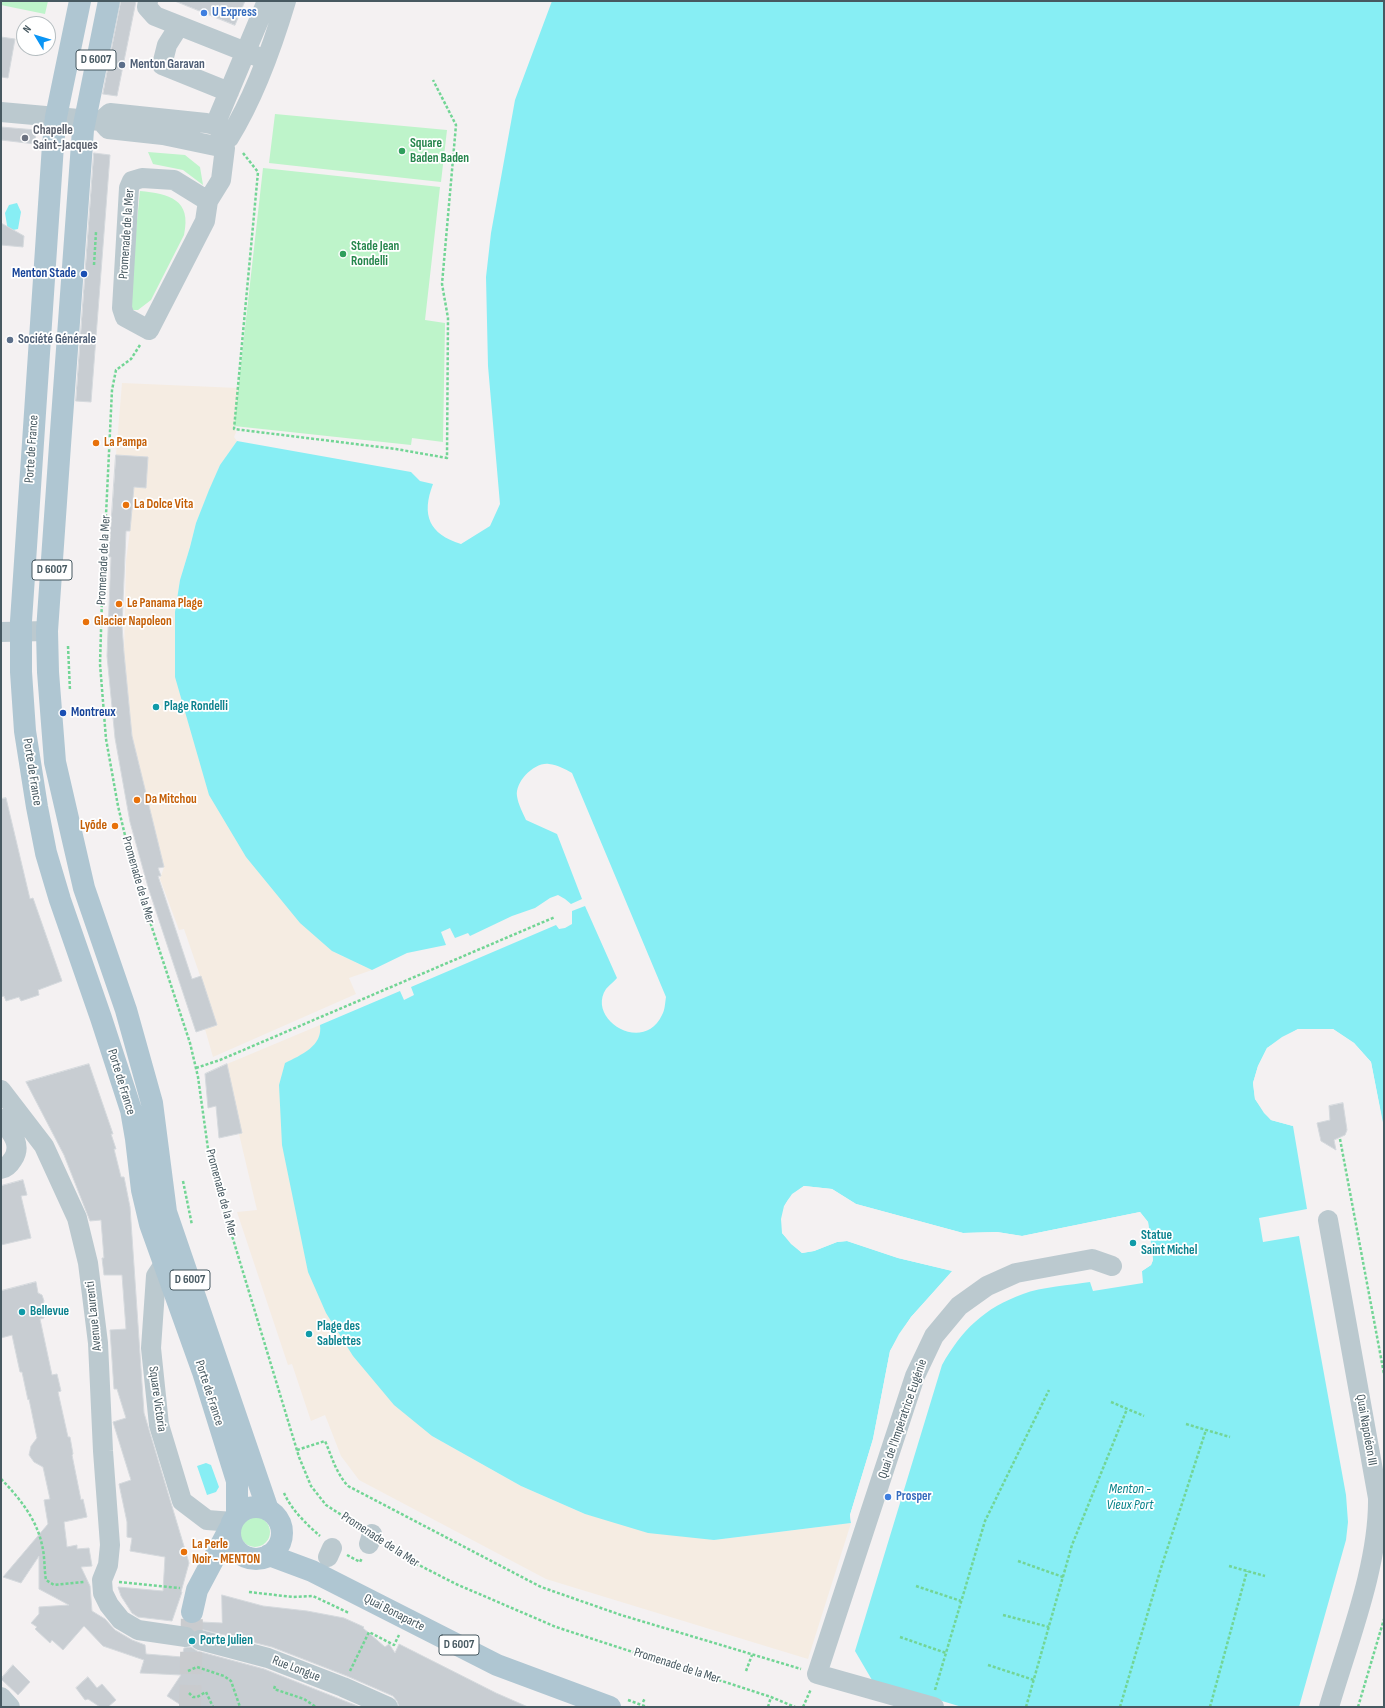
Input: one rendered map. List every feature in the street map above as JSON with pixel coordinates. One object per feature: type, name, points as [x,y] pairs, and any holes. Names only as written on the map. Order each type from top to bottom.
[{"type":"main road","name":"Porte de France","points":[[80,1],[56,117],[32,446],[11,632],[37,807],[46,853],[60,900],[131,1110],[142,1190],[150,1224],[203,1372],[237,1481],[233,1522],[197,1590],[192,1612]]},
{"type":"main road","name":"Porte de France","points":[[108,1],[93,121],[81,156],[47,631],[48,672],[55,762],[84,888],[128,1016],[152,1103],[166,1212],[268,1510]]},
{"type":"main road","points":[[253,1507],[261,1507],[268,1510],[278,1520],[281,1534],[278,1546],[269,1555],[255,1558],[241,1554],[233,1545],[230,1537],[233,1522],[242,1510],[253,1507]]},
{"type":"main road","name":"Quai Bonaparte","points":[[281,1534],[324,1554],[497,1665],[610,1707]]},
{"type":"main road","points":[[210,1564],[241,1554]]},
{"type":"main road","name":"Quai Bonaparte","points":[[269,1555],[324,1554]]},
{"type":"street","points":[[148,1],[147,7],[154,16],[266,60]]},
{"type":"street","points":[[149,330],[205,221],[208,201],[221,180],[219,133],[229,92],[267,1]]},
{"type":"street","points":[[1,112],[93,121],[108,129],[163,136],[219,133],[242,117],[266,60],[286,1]]},
{"type":"street","points":[[179,26],[167,45],[162,65],[229,92]]},
{"type":"street","points":[[93,121],[110,113],[219,133]]},
{"type":"street","name":"Promenade de la Mer","points":[[149,330],[124,317],[122,308],[129,188],[132,180],[142,178],[174,180],[208,201]]},
{"type":"street","points":[[11,632],[47,631]]},
{"type":"street","name":"Avenue Laurenti","points":[[1,1090],[44,1146],[77,1218],[88,1264],[98,1343],[103,1451],[110,1545],[110,1573],[103,1593],[109,1605],[121,1620],[138,1630],[193,1639]]},
{"type":"street","points":[[1,1119],[16,1139],[17,1151],[8,1166],[1,1169]]},
{"type":"street","name":"Quai Napoléon III","points":[[1328,1220],[1378,1498],[1378,1520],[1362,1598],[1329,1707]]},
{"type":"street","name":"Quai de l'Impératrice Eugénie","points":[[817,1674],[915,1376],[934,1336],[959,1306],[987,1286],[1016,1273],[1092,1259],[1112,1266]]},
{"type":"street","name":"Square Victoria","points":[[164,1264],[156,1276],[151,1348],[159,1425],[182,1501],[208,1520],[233,1522]]},
{"type":"street","points":[[153,1311],[178,1303]]},
{"type":"street","name":"Rue Longue","points":[[193,1639],[268,1658],[343,1687],[388,1707]]},
{"type":"street","points":[[817,1674],[934,1699]]},
{"type":"street","points":[[1,1697],[10,1707]]},
{"type":"path","points":[[219,133],[258,172],[234,429],[396,449],[447,458],[448,318],[442,284],[456,125],[433,80]]},
{"type":"path","points":[[93,271],[96,226]]},
{"type":"path","name":"Promenade de la Mer","points":[[149,330],[132,360],[116,370],[112,390],[100,664],[106,739],[118,806],[134,873],[190,1044],[196,1068],[210,1163],[297,1450],[311,1486],[326,1505],[371,1539],[385,1540],[413,1562],[456,1584],[556,1627],[771,1697],[795,1707]]},
{"type":"path","points":[[68,639],[70,696]]},
{"type":"path","points":[[196,1068],[220,1060],[555,917]]},
{"type":"path","points":[[1340,1139],[1384,1374]]},
{"type":"path","points":[[181,1175],[194,1231]]},
{"type":"path","points":[[934,1699],[985,1521],[1049,1390]]},
{"type":"path","points":[[1111,1402],[1144,1416]]},
{"type":"path","points":[[1026,1707],[1072,1545],[1127,1409]]},
{"type":"path","points":[[1186,1424],[1230,1437]]},
{"type":"path","points":[[1120,1707],[1206,1430]]},
{"type":"path","points":[[297,1450],[325,1441],[336,1470],[341,1479],[348,1486],[542,1587],[621,1615],[817,1674]]},
{"type":"path","points":[[1,1479],[14,1492],[37,1528],[43,1546],[46,1580],[54,1585],[110,1573],[117,1582],[197,1590]]},
{"type":"path","points":[[282,1488],[287,1500],[303,1520],[324,1554]]},
{"type":"path","points":[[1018,1561],[1063,1577]]},
{"type":"path","points":[[1229,1566],[1265,1576]]},
{"type":"path","points":[[1210,1707],[1247,1571]]},
{"type":"path","points":[[916,1586],[961,1602]]},
{"type":"path","points":[[249,1592],[293,1597],[313,1596]]},
{"type":"path","points":[[1003,1615],[1049,1627]]},
{"type":"path","points":[[1358,1707],[1384,1619]]},
{"type":"path","points":[[343,1687],[369,1632],[394,1645],[396,1640]]},
{"type":"path","points":[[900,1637],[946,1653]]},
{"type":"path","points":[[746,1671],[752,1655]]},
{"type":"path","points":[[988,1664],[1034,1680]]},
{"type":"path","points":[[188,1671],[196,1667],[224,1676],[231,1681],[240,1707]]},
{"type":"path","points":[[271,1693],[275,1688],[304,1699],[316,1707]]},
{"type":"path","points":[[189,1693],[197,1697],[206,1692],[213,1707]]},
{"type":"path","points":[[768,1707],[771,1697]]},
{"type":"path","points":[[643,1702],[645,1698]]},
{"type":"green space","points":[[1,1],[48,1],[45,14],[1,5]]},
{"type":"green space","points":[[275,114],[447,130],[441,182],[269,163]]},
{"type":"green space","points":[[148,152],[185,155],[200,167],[203,185],[183,170],[153,164]]},
{"type":"green space","name":"Stade Jean Rondelli","points":[[263,168],[440,187],[425,320],[445,323],[443,442],[412,438],[411,445],[234,426]]},
{"type":"green space","points":[[140,191],[160,194],[176,201],[185,213],[186,223],[184,235],[151,300],[138,310],[128,310]]},
{"type":"green space","points":[[255,1517],[266,1521],[270,1532],[266,1543],[255,1547],[244,1543],[240,1532],[244,1521]]},
{"type":"sand","name":"Plage Rondelli","points":[[122,383],[238,388],[234,426],[236,432],[234,437],[237,441],[220,465],[196,523],[180,580],[175,612],[332,951],[372,970],[349,978],[356,994],[213,1057],[205,1029],[217,1025],[184,929],[179,930],[160,879],[164,867],[132,736],[124,653],[126,561],[134,487],[146,488],[148,457],[116,455]]},
{"type":"sand","name":"Plage des Sablettes","points":[[320,1025],[318,1039],[310,1049],[285,1063],[432,1436],[521,1486],[585,1514],[714,1540],[851,1523],[808,1659],[546,1579],[359,1480],[341,1456],[325,1415],[311,1421],[292,1364],[288,1365],[237,1212],[257,1210],[239,1134],[241,1133],[227,1064]]},
{"type":"water","name":"Menton - Vieux Port","points":[[552,1],[1384,1],[1384,1128],[1371,1062],[1354,1043],[1333,1029],[1298,1029],[1267,1048],[1258,1066],[1253,1083],[1255,1099],[1271,1120],[1293,1126],[1307,1209],[1259,1218],[1263,1242],[1299,1236],[1346,1495],[1348,1522],[1346,1540],[1299,1707],[962,1707],[872,1680],[855,1651],[942,1365],[950,1352],[966,1331],[986,1313],[997,1306],[1023,1294],[1047,1288],[1090,1282],[1093,1291],[1143,1283],[1142,1271],[1151,1265],[1153,1260],[1148,1222],[1140,1212],[1022,1236],[997,1232],[963,1233],[856,1204],[832,1189],[804,1186],[791,1196],[785,1205],[782,1233],[802,1253],[814,1251],[837,1242],[847,1241],[898,1258],[953,1271],[911,1317],[890,1351],[873,1439],[850,1515],[851,1523],[714,1540],[648,1533],[585,1514],[521,1486],[432,1436],[394,1405],[353,1356],[326,1313],[308,1272],[282,1145],[279,1085],[285,1063],[310,1049],[318,1039],[320,1025],[400,991],[404,1000],[414,995],[411,987],[556,925],[559,929],[565,928],[572,924],[572,911],[585,906],[617,978],[606,989],[602,1000],[604,1011],[610,1021],[619,1028],[631,1032],[642,1032],[653,1027],[662,1015],[664,1009],[666,997],[572,773],[561,767],[549,764],[537,766],[522,779],[517,791],[517,796],[519,805],[526,820],[557,834],[582,899],[571,904],[558,895],[550,898],[535,908],[512,916],[470,936],[468,933],[455,938],[450,928],[441,932],[446,945],[407,953],[372,970],[332,951],[300,923],[246,857],[209,795],[175,677],[175,612],[180,580],[196,523],[209,490],[220,465],[237,441],[411,472],[420,481],[433,484],[429,495],[428,505],[430,522],[441,535],[461,544],[490,526],[500,504],[488,366],[486,277],[491,233],[515,100]]},
{"type":"water","points":[[17,203],[21,212],[18,229],[8,231],[5,213],[9,205]]},
{"type":"water","points":[[206,1463],[211,1465],[219,1487],[216,1492],[207,1495],[197,1466]]},
{"type":"pier","points":[[1298,1029],[1333,1029],[1354,1043],[1371,1062],[1384,1130],[1382,1129],[1369,1063],[1353,1045],[1333,1031],[1298,1031],[1283,1039],[1269,1050],[1260,1067],[1255,1084],[1257,1098],[1272,1118],[1292,1124],[1293,1126],[1271,1120],[1264,1113],[1255,1099],[1253,1083],[1258,1066],[1267,1048],[1282,1037]]},
{"type":"pier","points":[[804,1186],[832,1189],[856,1204],[963,1233],[997,1232],[1022,1236],[1140,1212],[1148,1222],[1153,1260],[1151,1265],[1142,1271],[1141,1268],[1151,1260],[1146,1222],[1139,1214],[1022,1238],[997,1234],[963,1235],[855,1206],[831,1191],[805,1188],[794,1196],[785,1207],[783,1220],[784,1232],[792,1242],[803,1251],[814,1249],[836,1240],[847,1239],[872,1248],[955,1270],[912,1318],[892,1352],[874,1439],[851,1523],[850,1515],[873,1439],[890,1351],[899,1334],[911,1317],[952,1271],[898,1258],[847,1241],[837,1242],[814,1251],[802,1253],[791,1244],[782,1233],[781,1219],[784,1206],[792,1194]]},
{"type":"building","points":[[121,1],[136,1],[117,96],[103,94]]},
{"type":"building","points":[[175,1],[245,1],[235,25]]},
{"type":"building","points":[[1,37],[15,39],[8,78],[1,77]]},
{"type":"building","points":[[1,127],[36,130],[35,144],[1,140]]},
{"type":"building","points":[[94,153],[110,155],[91,402],[76,401]]},
{"type":"building","points":[[1,223],[24,236],[23,247],[1,245]]},
{"type":"building","points":[[116,455],[148,457],[146,488],[134,487],[130,531],[126,531],[122,626],[124,653],[132,736],[164,867],[158,868],[161,876],[158,876],[192,979],[201,976],[217,1025],[196,1032],[148,887],[130,822],[115,738],[107,656],[111,557],[109,557]]},
{"type":"building","points":[[6,798],[30,899],[33,898],[62,981],[38,990],[39,995],[21,1001],[19,997],[6,1001],[4,996],[1,997],[1,799]]},
{"type":"building","points":[[89,1064],[113,1134],[111,1134],[116,1149],[114,1149],[121,1177],[124,1177],[130,1207],[144,1413],[189,1563],[182,1592],[172,1621],[138,1617],[132,1613],[121,1596],[118,1587],[163,1591],[165,1557],[130,1551],[132,1538],[127,1537],[127,1522],[119,1484],[131,1480],[113,1422],[126,1418],[117,1389],[114,1389],[110,1330],[126,1329],[122,1275],[104,1275],[101,1220],[90,1221],[64,1155],[26,1082]]},
{"type":"building","points":[[227,1064],[242,1133],[219,1138],[216,1106],[208,1108],[205,1074]]},
{"type":"building","points":[[1343,1103],[1347,1130],[1345,1135],[1334,1140],[1336,1150],[1321,1141],[1317,1123],[1330,1120],[1329,1106]]},
{"type":"building","points":[[23,1180],[27,1195],[21,1196],[31,1238],[1,1245],[1,1186]]},
{"type":"building","points":[[36,1282],[38,1293],[42,1295],[44,1301],[42,1306],[44,1318],[40,1319],[52,1375],[57,1374],[61,1391],[58,1392],[68,1437],[70,1437],[81,1500],[83,1499],[87,1517],[64,1522],[67,1547],[77,1545],[77,1549],[89,1548],[92,1566],[81,1567],[90,1586],[92,1611],[105,1619],[115,1630],[132,1640],[145,1645],[146,1654],[182,1657],[184,1648],[191,1647],[197,1651],[264,1669],[360,1707],[184,1707],[167,1696],[181,1675],[140,1673],[144,1660],[103,1646],[84,1626],[63,1650],[52,1640],[50,1643],[35,1629],[37,1627],[31,1623],[39,1614],[39,1607],[69,1605],[39,1589],[39,1556],[21,1583],[3,1577],[48,1524],[44,1500],[50,1499],[43,1467],[34,1462],[29,1455],[31,1446],[37,1438],[29,1399],[28,1400],[22,1372],[20,1372],[12,1335],[1,1338],[1,1291]]},
{"type":"building","points":[[222,1595],[263,1606],[307,1611],[344,1618],[364,1627],[363,1628],[385,1647],[389,1644],[395,1653],[399,1644],[496,1693],[528,1707],[399,1707],[393,1696],[347,1676],[272,1647],[200,1629],[201,1622],[222,1623]]},
{"type":"building","points":[[13,1665],[30,1682],[18,1695],[1,1679]]},
{"type":"building","points":[[88,1677],[97,1688],[102,1684],[116,1700],[108,1707],[100,1707],[88,1699],[85,1700],[76,1688]]},
{"type":"tunnel","points":[[190,1707],[192,1612]]},
{"type":"place","name":"U Express","points":[[204,13]]},
{"type":"place","name":"Menton Garavan","points":[[122,65]]},
{"type":"place","name":"Chapelle Saint-Jacques","points":[[25,138]]},
{"type":"place","name":"Square Baden Baden","points":[[402,151]]},
{"type":"place","name":"Stade Jean Rondelli","points":[[343,254]]},
{"type":"place","name":"Menton Stade","points":[[84,274]]},
{"type":"place","name":"Société Générale","points":[[10,340]]},
{"type":"place","name":"La Pampa","points":[[96,443]]},
{"type":"place","name":"La Dolce Vita","points":[[126,505]]},
{"type":"place","name":"Le Panama Plage","points":[[119,604]]},
{"type":"place","name":"Glacier Napoleon","points":[[86,622]]},
{"type":"place","name":"Plage Rondelli","points":[[156,707]]},
{"type":"place","name":"Montreux","points":[[63,713]]},
{"type":"place","name":"Da Mitchou","points":[[137,800]]},
{"type":"place","name":"Lyõde","points":[[115,826]]},
{"type":"place","name":"Statue Saint Michel","points":[[1133,1243]]},
{"type":"place","name":"Bellevue","points":[[22,1312]]},
{"type":"place","name":"Plage des Sablettes","points":[[309,1334]]},
{"type":"place","name":"Prosper","points":[[888,1497]]},
{"type":"place","name":"La Perle Noir - MENTON","points":[[184,1552]]},
{"type":"place","name":"Porte Julien","points":[[192,1641]]}]
